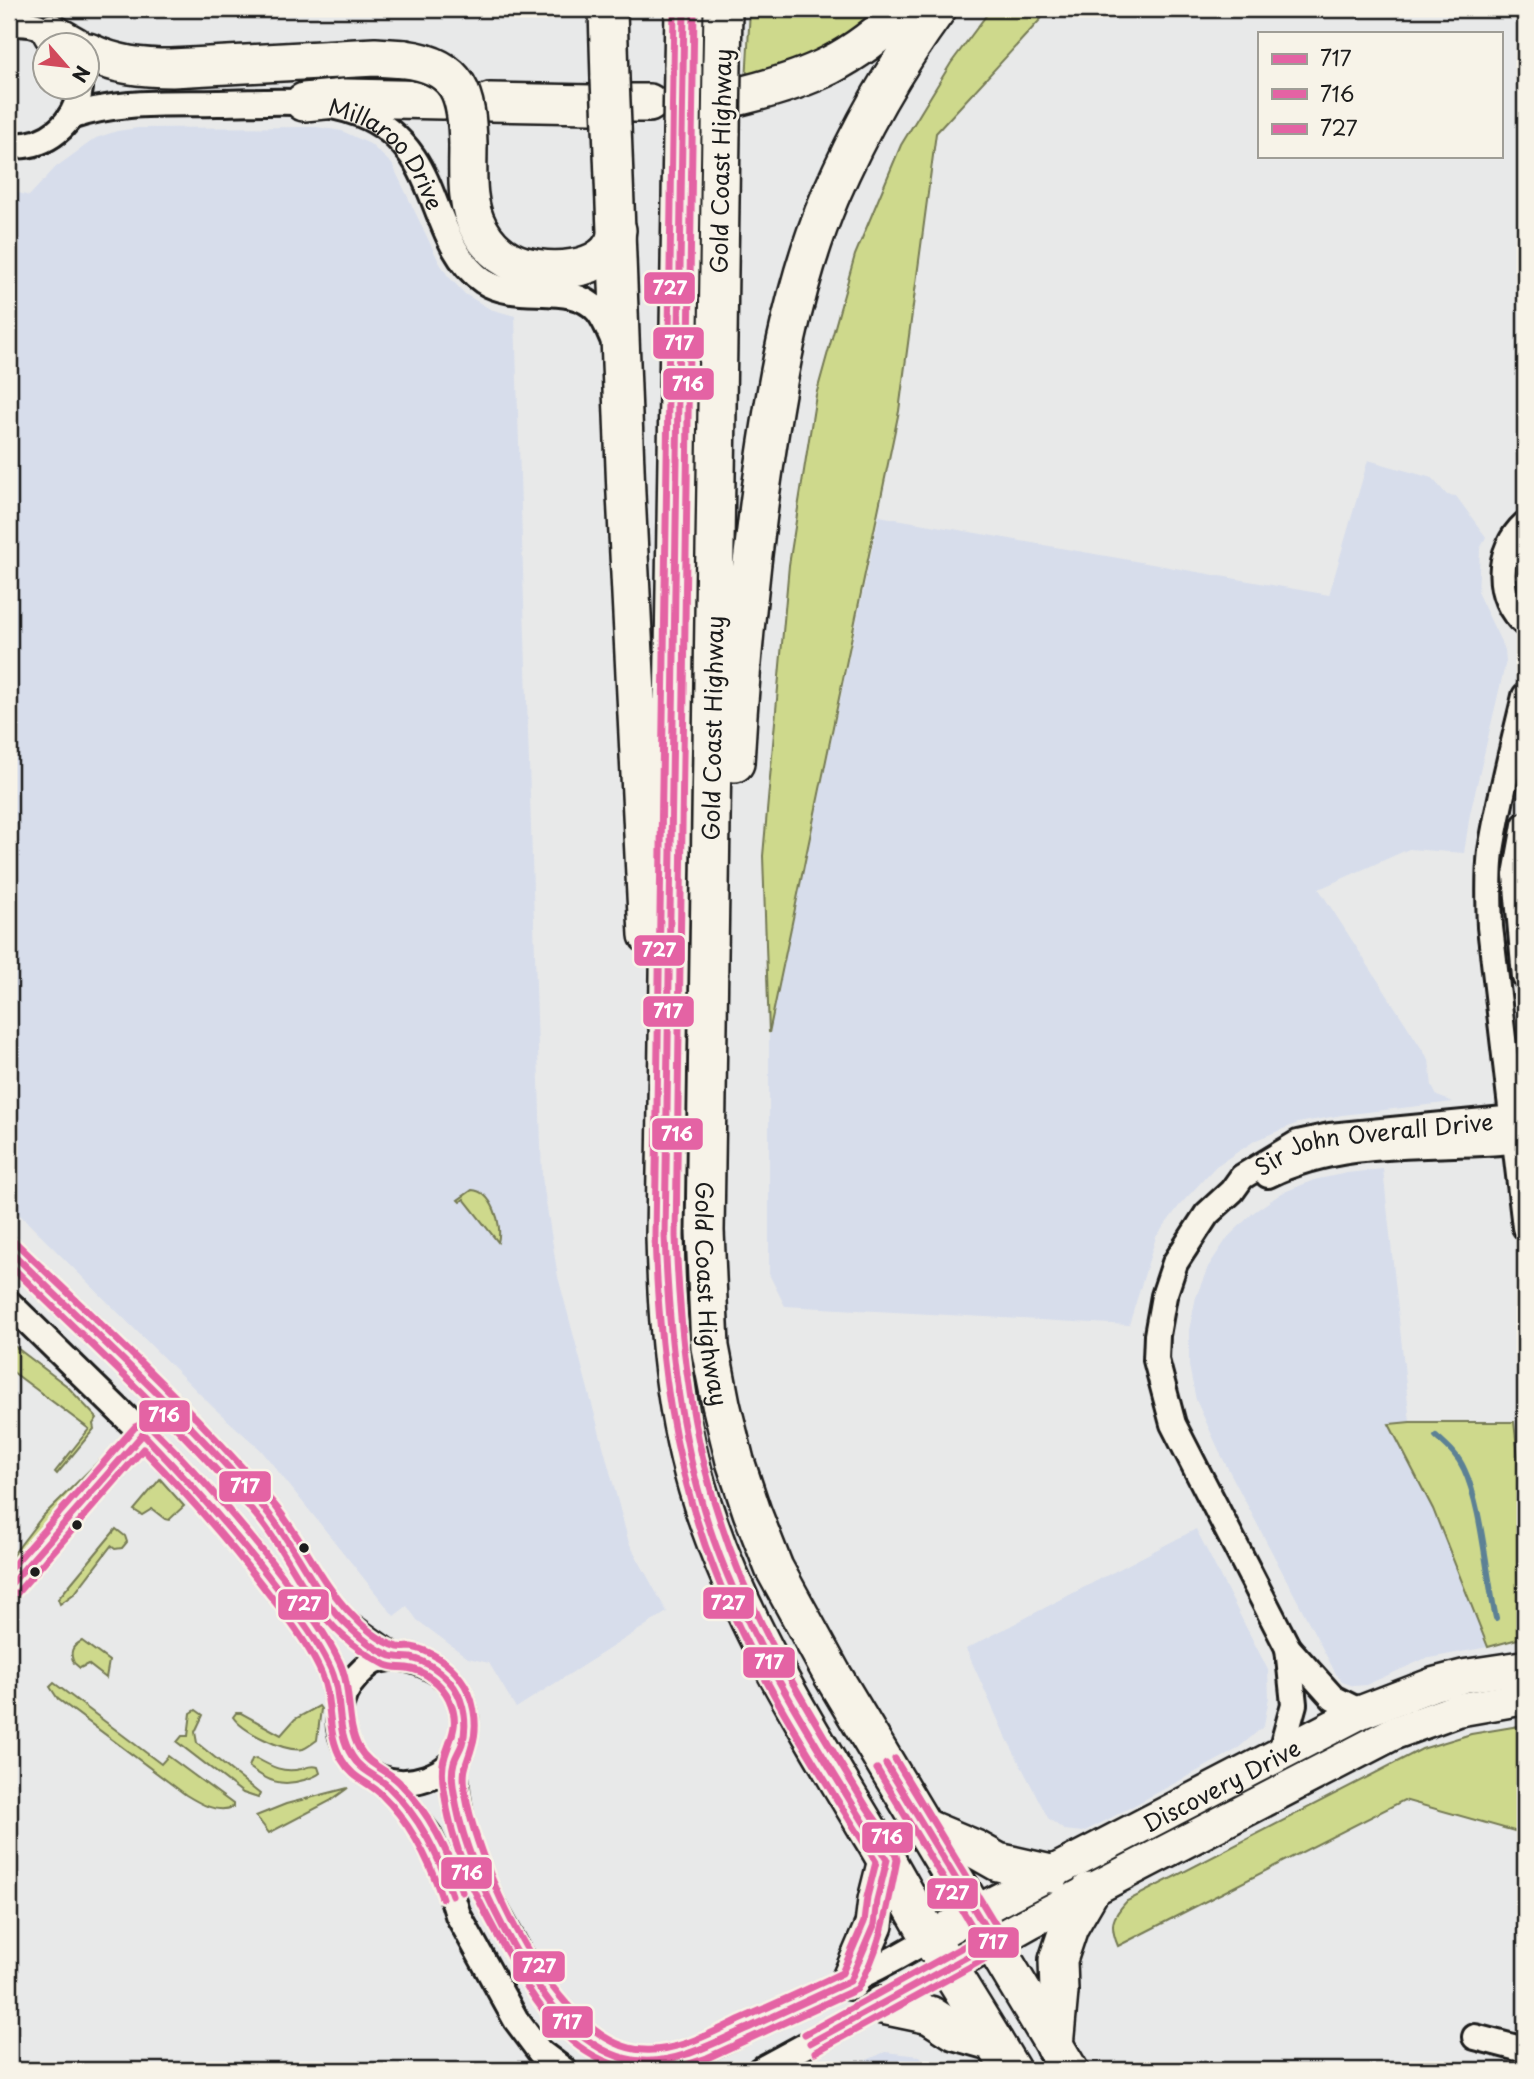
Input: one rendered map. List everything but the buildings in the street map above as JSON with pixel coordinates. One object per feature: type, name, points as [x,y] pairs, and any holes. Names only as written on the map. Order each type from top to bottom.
[{"type":"highway","points":[[102,57],[122,65],[143,68],[375,57],[405,59],[438,67],[457,83],[464,105],[468,185],[473,215],[477,227],[489,245],[508,260],[549,270],[576,268],[594,260],[615,242],[637,107],[608,9]]},
{"type":"highway","name":"Gold Coast Highway","points":[[684,9],[683,68],[637,107],[669,977],[664,1236],[666,1294],[677,1399],[702,1502],[745,1614],[776,1675],[887,1860],[939,1953],[1003,2056]]},
{"type":"highway","name":"Gold Coast Highway","points":[[723,9],[713,554],[706,1285],[710,1347],[735,1461],[774,1568],[832,1674],[1062,2058]]},
{"type":"highway","points":[[740,96],[785,85],[825,69],[860,48],[905,9]]},
{"type":"highway","points":[[710,930],[730,854],[737,715],[753,552],[785,343],[809,257],[830,198],[884,87],[937,9]]},
{"type":"highway","points":[[304,102],[345,98],[443,100]]},
{"type":"highway","points":[[490,102],[637,107]]},
{"type":"highway","points":[[617,230],[646,932],[669,977]]},
{"type":"highway","points":[[925,1828],[1002,1863],[1051,1874]]},
{"type":"highway","points":[[850,1981],[874,1925],[887,1860]]},
{"type":"highway","points":[[1062,2058],[1058,1960],[1069,1927],[1090,1891]]},
{"type":"highway","points":[[882,2005],[930,2015],[1003,2056]]},
{"type":"main road","name":"Discovery Drive","points":[[984,1928],[1051,1874],[1361,1712],[1444,1681],[1525,1667]]},
{"type":"main road","name":"Discovery Drive","points":[[984,1928],[1090,1891],[1394,1734],[1457,1710],[1525,1698]]},
{"type":"main road","points":[[939,1953],[984,1928]]},
{"type":"street","points":[[9,24],[34,25],[48,32]]},
{"type":"street","points":[[9,145],[31,144],[44,140],[62,128],[78,102]]},
{"type":"street","name":"Millaroo Drive","points":[[71,117],[123,105],[304,102],[359,113],[385,128],[400,141],[417,164],[456,251],[472,271],[501,290],[572,296],[584,300],[598,312],[622,357]]},
{"type":"street","points":[[1523,627],[1508,603],[1502,566],[1507,547],[1525,524]]},
{"type":"street","points":[[1525,696],[1494,839],[1489,893],[1490,927],[1520,1129],[1525,1227]]},
{"type":"street","points":[[1525,825],[1516,875],[1525,977]]},
{"type":"street","name":"Sir John Overall Drive","points":[[1361,1712],[1333,1698],[1288,1648],[1172,1424],[1156,1360],[1157,1335],[1164,1296],[1175,1263],[1207,1214],[1232,1191],[1242,1177],[1298,1143],[1330,1136],[1520,1129]]},
{"type":"street","points":[[9,1250],[169,1404],[267,1511],[323,1596],[343,1621],[394,1657]]},
{"type":"street","points":[[9,1303],[143,1434],[248,1548],[315,1638],[335,1677],[340,1726],[347,1749],[368,1774],[395,1783],[417,1781],[434,1776],[454,1761],[461,1747],[465,1728],[461,1702],[454,1688],[443,1674],[428,1664],[411,1658],[394,1657],[373,1662],[351,1682],[340,1707]]},
{"type":"street","points":[[143,1434],[169,1404]]},
{"type":"street","name":"Sir John Overall Drive","points":[[1280,1755],[1294,1704],[1288,1648]]},
{"type":"street","points":[[454,1761],[457,1804],[467,1850],[498,1915],[542,1993],[555,2010],[571,2028],[607,2052],[639,2060],[664,2060],[685,2055],[894,1960],[939,1953]]},
{"type":"street","points":[[382,1780],[407,1806],[428,1834],[443,1867],[458,1915],[516,2020],[540,2052],[564,2070]]},
{"type":"street","points":[[760,2070],[882,2005],[939,1953]]},
{"type":"street","points":[[1475,2037],[1525,2050]]},
{"type":"shaded area","points":[[317,127],[342,131],[370,144],[392,164],[448,276],[465,294],[490,309],[515,316],[542,1177],[558,1277],[629,1543],[667,1612],[516,1708],[489,1663],[468,1658],[417,1620],[407,1606],[394,1616],[261,1450],[214,1408],[9,1204],[9,190],[29,196],[56,167],[96,138],[117,131],[138,128]]},
{"type":"shaded area","points":[[1368,460],[1432,478],[1447,495],[1456,496],[1486,537],[1480,549],[1478,594],[1505,650],[1506,661],[1470,814],[1464,853],[1409,849],[1319,889],[1429,1060],[1432,1086],[1437,1096],[1453,1102],[1298,1123],[1256,1140],[1216,1166],[1179,1206],[1156,1237],[1129,1325],[785,1306],[769,1274],[769,1033],[879,516],[1329,595]]},
{"type":"shaded area","points":[[1383,1169],[1410,1422],[1390,1425],[1433,1509],[1488,1647],[1424,1659],[1366,1685],[1354,1686],[1342,1682],[1336,1674],[1223,1459],[1196,1400],[1189,1366],[1189,1330],[1196,1297],[1208,1267],[1228,1237],[1254,1212],[1282,1193],[1314,1180]]},
{"type":"shaded area","points":[[1196,1529],[1268,1670],[1269,1697],[1264,1726],[1236,1750],[1107,1820],[1083,1832],[1064,1830],[1048,1818],[1003,1731],[966,1649]]},
{"type":"shaded area","points":[[885,2052],[920,2056],[929,2070],[844,2070]]},
{"type":"green space","points":[[750,9],[882,9],[835,43],[746,83]]},
{"type":"green space","points":[[991,9],[1050,9],[936,133],[899,411],[769,1033],[763,856],[789,565],[816,395],[855,255],[901,145],[951,63]]},
{"type":"green space","points":[[472,1190],[485,1196],[494,1210],[499,1227],[498,1242],[464,1199],[460,1202],[458,1200]]},
{"type":"green space","points":[[9,1342],[67,1386],[97,1418],[93,1424],[94,1429],[57,1474],[55,1472],[89,1429],[9,1369]]},
{"type":"green space","points":[[1514,1422],[1525,1516],[1525,1637],[1488,1647],[1433,1509],[1389,1424]]},
{"type":"green space","points":[[114,1446],[117,1447],[50,1517],[9,1566],[9,1560],[42,1517]]},
{"type":"green space","points":[[160,1479],[184,1506],[169,1520],[152,1509],[142,1515],[134,1510]]},
{"type":"green space","points":[[116,1529],[125,1536],[127,1542],[122,1548],[115,1549],[111,1546],[75,1593],[60,1604],[58,1599]]},
{"type":"green space","points":[[82,1641],[109,1661],[106,1678],[88,1664],[80,1668],[74,1663],[72,1650]]},
{"type":"green space","points":[[54,1683],[161,1764],[168,1756],[233,1804],[233,1807],[215,1808],[186,1795],[58,1699],[50,1687]]},
{"type":"green space","points":[[319,1706],[321,1709],[317,1740],[303,1749],[286,1748],[265,1740],[233,1717],[236,1713],[241,1713],[281,1735],[295,1719]]},
{"type":"green space","points":[[196,1710],[203,1715],[195,1732],[197,1743],[260,1794],[258,1798],[243,1793],[177,1742],[182,1736],[188,1736],[191,1713]]},
{"type":"green space","points":[[1525,1725],[1525,1834],[1404,1800],[1118,1946],[1114,1922],[1127,1901],[1422,1749],[1471,1734]]},
{"type":"green space","points":[[256,1758],[283,1770],[311,1766],[318,1767],[320,1773],[296,1782],[281,1783],[262,1776],[249,1767],[252,1759]]},
{"type":"green space","points":[[348,1788],[330,1801],[269,1833],[256,1816],[286,1804]]},
{"type":"waterway","points":[[1436,1436],[1459,1459],[1470,1485],[1496,1618]]},
{"type":"transit line","name":"727","points":[[16,1243],[147,1369],[242,1468],[283,1516],[329,1588],[356,1619],[385,1642],[432,1654],[456,1672],[469,1693],[475,1720],[474,1738],[464,1782],[472,1822],[485,1861],[503,1904],[526,1946],[552,1985],[580,2018],[611,2041],[643,2050],[669,2048],[706,2035],[842,1973],[864,1922],[876,1862],[810,1757],[769,1685],[716,1574],[688,1492],[678,1450],[660,1323],[655,1236],[674,9]]},
{"type":"transit line","name":"717","points":[[9,1250],[140,1376],[234,1474],[275,1522],[321,1594],[343,1621],[378,1649],[391,1656],[423,1662],[440,1672],[454,1687],[463,1707],[465,1730],[454,1762],[453,1785],[474,1864],[503,1928],[521,1959],[558,2012],[577,2032],[599,2048],[624,2058],[642,2061],[670,2059],[710,2045],[850,1981],[874,1925],[887,1860],[788,1697],[724,1568],[708,1523],[689,1453],[669,1309],[665,1236],[684,9]]},
{"type":"transit line","name":"716","points":[[659,2070],[680,2067],[707,2058],[857,1989],[878,1943],[897,1860],[889,1839],[866,1806],[790,1678],[738,1570],[719,1518],[704,1464],[685,1355],[676,1236],[694,9]]},
{"type":"transit line","name":"716","points":[[9,1264],[167,1418],[227,1482],[267,1529],[317,1607],[341,1634],[380,1662],[391,1667],[420,1672],[442,1688],[454,1715],[452,1735],[442,1768],[448,1811],[459,1854],[486,1915],[529,1989],[544,2012],[562,2032],[594,2056],[635,2070]]},
{"type":"transit line","name":"727","points":[[9,1570],[135,1427],[149,1425],[235,1518],[320,1628],[343,1672],[352,1728],[359,1748],[367,1759],[399,1782],[420,1807],[444,1847],[462,1892]]},
{"type":"transit line","name":"717","points":[[9,1586],[143,1434],[247,1549],[312,1636],[334,1676],[346,1746],[356,1761],[388,1786],[410,1810],[441,1865],[452,1895]]},
{"type":"transit line","name":"716","points":[[17,1593],[143,1449],[224,1538],[302,1639],[324,1679],[333,1738],[342,1760],[355,1776],[392,1805],[410,1829],[425,1856],[442,1898]]},
{"type":"transit line","name":"716","points":[[815,2052],[999,1951],[1004,1945],[1003,1937],[895,1759]]},
{"type":"transit line","name":"717","points":[[810,2043],[994,1942],[886,1764]]},
{"type":"transit line","name":"727","points":[[805,2034],[979,1938],[877,1769]]}]
